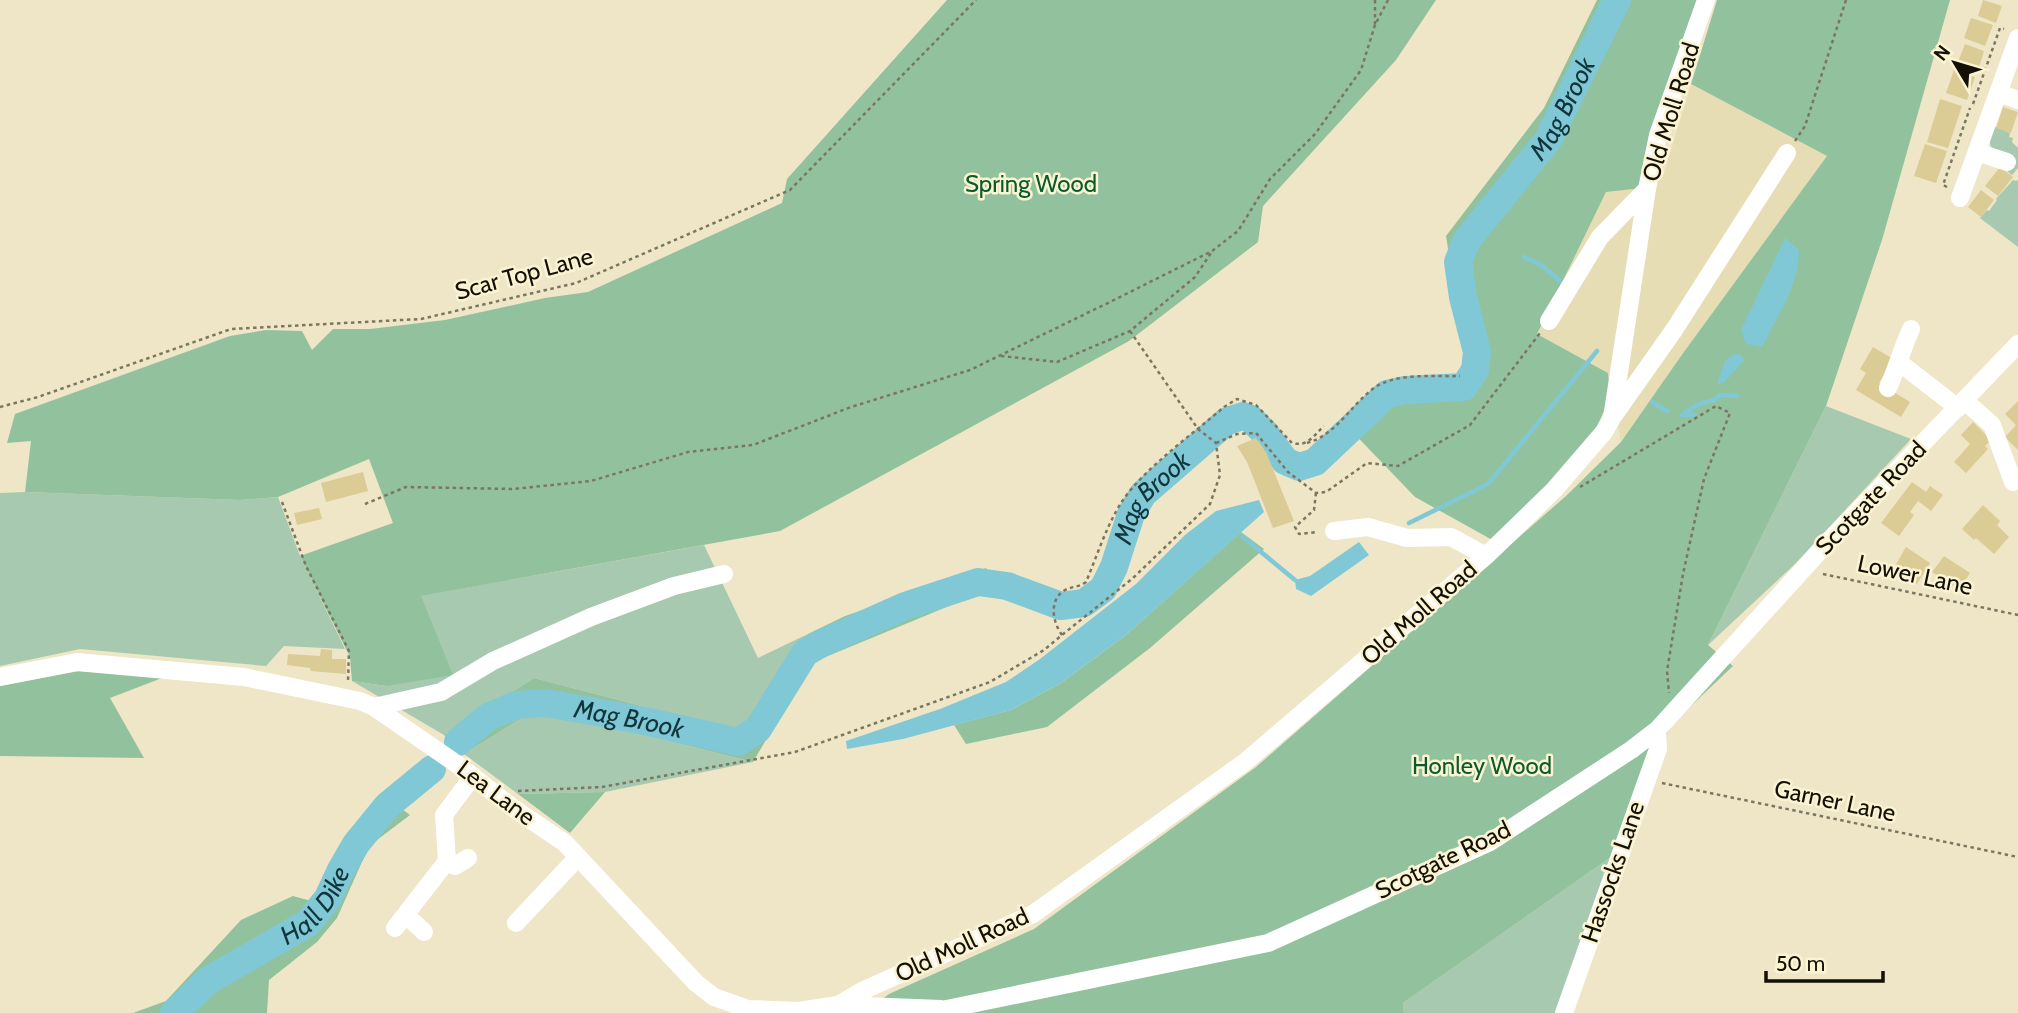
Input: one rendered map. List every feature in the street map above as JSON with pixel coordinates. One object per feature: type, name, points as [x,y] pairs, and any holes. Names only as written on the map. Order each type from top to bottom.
[{"type":"street","name":"Old Moll Road","points":[[838,1005],[862,991],[1033,914],[1245,762],[1486,556],[1554,490],[1604,432],[1612,418],[1658,135],[1706,0]]},
{"type":"street","points":[[1960,198],[2000,93],[2015,35]]},
{"type":"street","points":[[2000,93],[2018,100]]},
{"type":"street","points":[[1978,152],[2007,162]]},
{"type":"street","points":[[1612,418],[1674,330],[1787,153]]},
{"type":"street","points":[[1549,320],[1600,237],[1647,190]]},
{"type":"street","points":[[1888,388],[1900,363],[1899,356],[1911,329]]},
{"type":"street","name":"Scotgate Road","points":[[934,1011],[1268,943],[1490,842],[1632,750],[1657,730],[1804,569],[2018,344]]},
{"type":"street","points":[[1900,363],[1992,425],[2013,482]]},
{"type":"street","points":[[1334,531],[1368,527],[1407,538],[1451,537],[1486,556]]},
{"type":"street","points":[[374,707],[441,692],[492,661],[591,617],[674,586],[724,574]]},
{"type":"street","name":"Lea Lane","points":[[0,677],[77,662],[244,677],[360,701],[374,707],[565,843],[696,983],[714,997],[748,1009],[799,1011],[838,1005],[934,1011]]},
{"type":"street","name":"Hassocks Lane","points":[[1564,1013],[1658,749],[1657,730]]},
{"type":"street","points":[[424,932],[401,921],[447,861],[444,815],[473,776]]},
{"type":"street","points":[[516,923],[578,857]]},
{"type":"street","points":[[447,861],[455,866],[468,858]]},
{"type":"path","name":"Scar Top Lane","points":[[0,407],[38,397],[231,329],[421,319],[576,283],[790,190],[976,0]]},
{"type":"path","points":[[1375,0],[1375,25]]},
{"type":"path","points":[[365,504],[406,487],[513,489],[591,481],[688,452],[753,445],[851,407],[970,370],[1001,356],[1212,251],[1238,231],[1270,179],[1315,134],[1361,70],[1375,25],[1388,0]]},
{"type":"path","points":[[1787,153],[1805,126],[1846,0]]},
{"type":"path","points":[[1943,185],[2000,28],[2015,35]]},
{"type":"path","points":[[1001,356],[1057,362],[1130,331],[1195,277],[1212,251]]},
{"type":"path","points":[[1216,443],[1237,434],[1256,433],[1287,472],[1316,493],[1326,492],[1367,463],[1398,466],[1470,425],[1549,320]]},
{"type":"path","points":[[501,799],[521,790],[602,787],[795,752],[990,682],[1044,650],[1133,578],[1210,504],[1220,475],[1216,443],[1198,429],[1130,331]]},
{"type":"path","points":[[1062,635],[1052,613],[1058,597],[1066,589],[1078,588],[1086,582],[1120,505],[1147,473],[1224,407],[1237,400],[1256,405],[1292,443],[1300,445],[1327,433],[1375,387],[1398,379],[1460,376]]},
{"type":"path","points":[[1577,489],[1716,405],[1730,413],[1704,479],[1683,574],[1667,671],[1672,713]]},
{"type":"path","points":[[1307,443],[1324,426]]},
{"type":"path","points":[[1316,493],[1314,510],[1295,527],[1296,531],[1299,534],[1334,531]]},
{"type":"path","points":[[282,502],[306,566],[349,651],[348,698]]},
{"type":"path","name":"Lower Lane","points":[[1804,569],[2018,615]]},
{"type":"path","name":"Garner Lane","points":[[1646,779],[2018,857]]},
{"type":"shaded area","points":[[1691,84],[1827,156],[1621,442],[1608,373],[1537,334],[1606,192],[1643,188],[1664,173]]},
{"type":"green space","name":"Spring Wood","points":[[947,0],[1436,0],[1396,60],[1263,206],[1258,242],[1129,341],[780,531],[421,596],[453,675],[386,686],[352,681],[350,657],[300,556],[393,523],[369,459],[278,497],[240,500],[25,492],[31,441],[7,443],[15,414],[230,336],[266,330],[302,331],[312,350],[333,329],[370,329],[445,320],[545,298],[588,292],[782,203],[787,179]]},
{"type":"green space","points":[[1597,0],[1698,0],[1643,188],[1606,192],[1537,334],[1608,373],[1609,395],[1602,417],[1591,437],[1562,475],[1496,542],[1415,497],[1344,423],[1381,390],[1401,384],[1462,379],[1468,371],[1446,236],[1544,108]]},
{"type":"green space","name":"Honley Wood","points":[[1717,0],[1950,0],[1882,240],[1826,406],[1708,645],[1733,666],[1676,720],[1641,770],[1611,857],[1403,1003],[1404,1013],[864,1013],[889,994],[1034,929],[1256,767],[1566,496],[1621,442],[1827,156],[1691,84]]},
{"type":"green space","points":[[1994,126],[2010,133],[2009,137],[2013,138],[2012,142],[2018,148],[2018,168],[2012,175],[1991,148],[1990,136]]},
{"type":"green space","points":[[2013,180],[2018,180],[2018,247],[1980,218],[1989,211]]},
{"type":"green space","points":[[1826,406],[1911,439],[1795,564],[1708,645]]},
{"type":"green space","points":[[0,493],[240,500],[278,497],[300,556],[345,649],[284,646],[266,666],[80,649],[0,666]]},
{"type":"green space","points":[[1241,532],[1264,549],[1150,648],[1047,727],[966,744],[954,725],[1011,710],[1061,683],[1126,635]]},
{"type":"green space","points":[[704,545],[758,658],[808,634],[738,731],[534,678],[444,735],[352,681],[386,686],[420,596]]},
{"type":"green space","points":[[986,568],[995,587],[811,663],[753,762],[538,708],[464,754],[444,735],[534,678],[738,731],[808,634],[845,616]]},
{"type":"green space","points":[[79,671],[162,678],[110,698],[144,758],[0,756],[0,686]]},
{"type":"green space","points":[[538,708],[753,762],[605,792],[518,794],[464,754]]},
{"type":"green space","points":[[605,792],[570,833],[518,794]]},
{"type":"green space","points":[[384,796],[410,815],[369,846],[337,918],[317,942],[269,980],[267,1013],[133,1013],[166,1001],[241,920],[293,896],[315,902],[352,835]]},
{"type":"green space","points":[[1611,857],[1559,1013],[1404,1013],[1403,1003]]},
{"type":"water","points":[[1785,238],[1799,250],[1796,275],[1762,347],[1746,344],[1741,330]]},
{"type":"water","points":[[1735,353],[1741,355],[1744,360],[1725,382],[1717,384],[1725,361]]},
{"type":"water","points":[[1259,500],[1264,512],[1126,635],[1061,683],[1011,710],[903,739],[847,749],[846,741],[940,709],[1006,682],[1040,659],[1136,584],[1185,535],[1216,511]]},
{"type":"water","points":[[1359,542],[1369,555],[1311,596],[1296,589],[1295,580],[1310,576]]},
{"type":"building","points":[[1983,0],[2002,6],[1996,23],[1978,16]]},
{"type":"building","points":[[1971,18],[1993,25],[1985,46],[1964,38]]},
{"type":"building","points":[[1965,44],[1984,51],[1977,74],[1956,67]]},
{"type":"building","points":[[1954,70],[1975,77],[1967,100],[1946,93]]},
{"type":"building","points":[[1940,99],[1962,106],[1948,148],[1927,142]]},
{"type":"building","points":[[2003,107],[2018,112],[2011,133],[1996,128]]},
{"type":"building","points":[[1925,144],[1947,151],[1936,183],[1914,176]]},
{"type":"building","points":[[2000,167],[2013,177],[1998,196],[1985,186]]},
{"type":"building","points":[[1981,190],[1994,200],[1981,217],[1968,207]]},
{"type":"building","points":[[1873,347],[1893,359],[1879,383],[1910,402],[1901,417],[1856,390],[1866,373],[1860,369]]},
{"type":"building","points":[[2018,401],[2018,450],[2005,437],[2016,425],[2005,414]]},
{"type":"building","points":[[1973,422],[1991,440],[1985,446],[1988,449],[1966,473],[1954,462],[1970,444],[1961,435]]},
{"type":"building","points":[[1256,438],[1266,452],[1294,521],[1273,528],[1247,462],[1237,446]]},
{"type":"building","points":[[363,472],[368,491],[326,502],[321,483]]},
{"type":"building","points":[[1912,482],[1926,492],[1930,486],[1943,495],[1931,511],[1918,501],[1910,512],[1914,515],[1899,536],[1881,523]]},
{"type":"building","points":[[1983,505],[2000,521],[1997,525],[2009,537],[1994,554],[1962,529]]},
{"type":"building","points":[[319,508],[322,519],[297,525],[294,513]]},
{"type":"building","points":[[1906,547],[1930,563],[1917,584],[1895,566]]},
{"type":"building","points":[[1944,556],[1970,573],[1959,590],[1932,572]]},
{"type":"building","points":[[321,649],[332,650],[332,659],[346,659],[346,674],[311,671],[310,668],[287,665],[288,654],[320,656]]},
{"type":"waterway","name":"Mag Brook","points":[[458,742],[488,717],[516,705],[546,703],[738,742],[758,729],[805,653],[905,606],[978,582],[1007,586],[1061,606],[1084,603],[1103,589],[1114,567],[1131,514],[1143,494],[1227,421],[1243,416],[1251,419],[1285,461],[1299,467],[1315,462],[1387,394],[1405,390],[1464,387],[1475,370],[1477,352],[1463,297],[1458,262],[1467,240],[1548,140],[1617,0]]},
{"type":"waterway","points":[[1524,257],[1541,265],[1564,284]]},
{"type":"waterway","points":[[1409,523],[1488,484],[1597,351]]},
{"type":"waterway","points":[[1682,415],[1720,395],[1737,396]]},
{"type":"waterway","points":[[1652,402],[1667,411]]},
{"type":"waterway","points":[[1683,415],[1695,415]]},
{"type":"waterway","points":[[1243,537],[1295,580]]},
{"type":"waterway","name":"Hall Dike","points":[[174,1013],[209,980],[308,923],[328,898],[356,844],[387,806],[432,769]]}]
